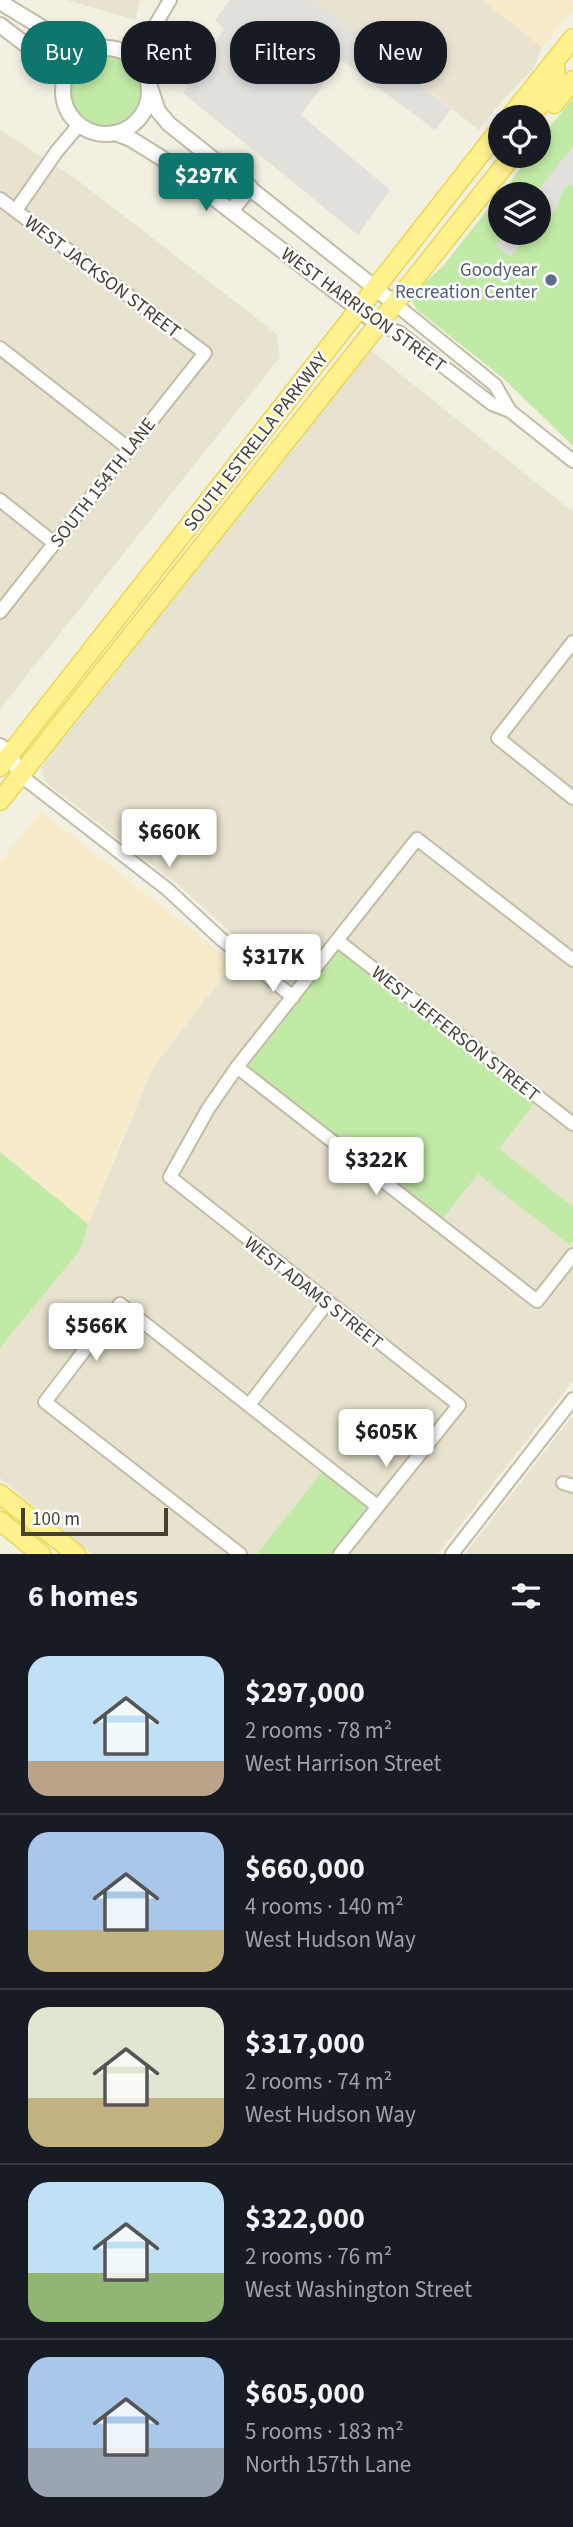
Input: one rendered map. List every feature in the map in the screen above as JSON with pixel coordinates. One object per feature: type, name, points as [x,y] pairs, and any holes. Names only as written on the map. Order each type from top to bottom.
[{"type":"main road","points":[[520,105],[573,38]]},
{"type":"main road","points":[[540,105],[556,86],[554,62]]},
{"type":"main road","points":[[551,108],[573,80]]},
{"type":"main road","name":"SOUTH ESTRELLA PARKWAY","points":[[3,759],[488,144]]},
{"type":"main road","name":"SOUTH ESTRELLA PARKWAY","points":[[0,801],[502,168]]},
{"type":"main road","points":[[0,1494],[76,1554]]},
{"type":"main road","points":[[0,1521],[41,1554]]},
{"type":"street","points":[[158,21],[170,0]]},
{"type":"street","points":[[0,2],[31,21]]},
{"type":"street","points":[[0,25],[21,41]]},
{"type":"street","points":[[63,84],[64,103],[69,115],[79,125],[102,134],[115,133],[137,120],[145,110],[149,84]]},
{"type":"street","name":"WEST HARRISON STREET","points":[[149,84],[158,111],[169,124],[495,385],[510,411]]},
{"type":"street","points":[[16,210],[57,151],[79,125]]},
{"type":"street","name":"WEST HARRISON STREET","points":[[115,133],[148,148],[232,210],[358,310],[378,324],[400,332],[492,404],[510,411],[573,461]]},
{"type":"street","points":[[232,210],[250,187]]},
{"type":"street","name":"WEST JACKSON STREET","points":[[0,199],[205,353]]},
{"type":"street","points":[[0,348],[128,448]]},
{"type":"street","name":"SOUTH 154TH LANE","points":[[0,612],[205,353]]},
{"type":"street","points":[[0,500],[54,543]]},
{"type":"street","points":[[573,642],[498,738],[573,798]]},
{"type":"street","points":[[3,759],[167,889],[221,939],[293,997]]},
{"type":"street","points":[[573,960],[418,839],[237,1067],[537,1301],[573,1255]]},
{"type":"street","name":"WEST JEFFERSON STREET","points":[[338,941],[573,1124]]},
{"type":"street","name":"WEST ADAMS STREET","points":[[237,1067],[208,1110],[170,1177],[459,1405],[377,1506]]},
{"type":"street","points":[[249,1405],[327,1303]]},
{"type":"street","points":[[240,1554],[45,1402],[120,1304],[377,1506],[340,1554]]},
{"type":"street","points":[[452,1554],[573,1399]]},
{"type":"shaded area","points":[[67,0],[140,0],[135,20]]},
{"type":"shaded area","points":[[230,0],[315,0],[354,31],[354,70],[340,61],[340,21],[230,21],[230,84],[324,84],[301,115],[390,190],[358,235],[183,93],[189,84],[216,84],[216,41],[224,29],[215,20]]},
{"type":"shaded area","points":[[314,0],[482,0],[542,47],[534,68],[498,105],[488,105],[488,118],[479,130],[421,84],[447,84],[447,21],[354,21],[354,32]]},
{"type":"shaded area","points":[[482,0],[573,0],[573,11],[542,47]]},
{"type":"shaded area","points":[[373,84],[420,84],[451,109],[435,130]]},
{"type":"shaded area","points":[[0,130],[76,179],[277,334],[280,357],[0,709]]},
{"type":"shaded area","points":[[573,146],[573,186],[568,185],[562,192],[558,206],[551,214],[551,182],[544,182]]},
{"type":"shaded area","points":[[495,245],[520,245],[511,257]]},
{"type":"shaded area","points":[[370,350],[573,512],[573,1381],[438,1554],[92,1554],[0,1478],[0,1348],[81,1249],[88,1224],[152,1069],[246,946],[177,884],[49,785],[44,780],[42,766]]},
{"type":"shaded area","points":[[41,811],[232,962],[152,1069],[88,1224],[0,1152],[0,862]]},
{"type":"shaded area","points":[[573,1415],[573,1554],[465,1554]]},
{"type":"green space","points":[[107,55],[121,59],[121,84],[141,85],[141,99],[135,113],[125,123],[111,129],[97,129],[83,123],[73,113],[67,99],[67,84],[107,84]]},
{"type":"green space","points":[[573,98],[573,446],[504,379],[416,309],[412,299],[415,292],[443,266],[488,209],[488,245],[551,245],[551,182],[510,182],[521,168],[551,168],[551,125]]},
{"type":"green space","points":[[338,951],[534,1104],[499,1149],[573,1207],[573,1241],[570,1245],[478,1174],[443,1218],[248,1067]]},
{"type":"green space","points":[[0,1152],[88,1224],[81,1249],[0,1348]]},
{"type":"green space","points":[[323,1471],[369,1505],[331,1554],[257,1554]]},
{"type":"place","name":"Goodyear Recreation Center","points":[[551,280]]}]
